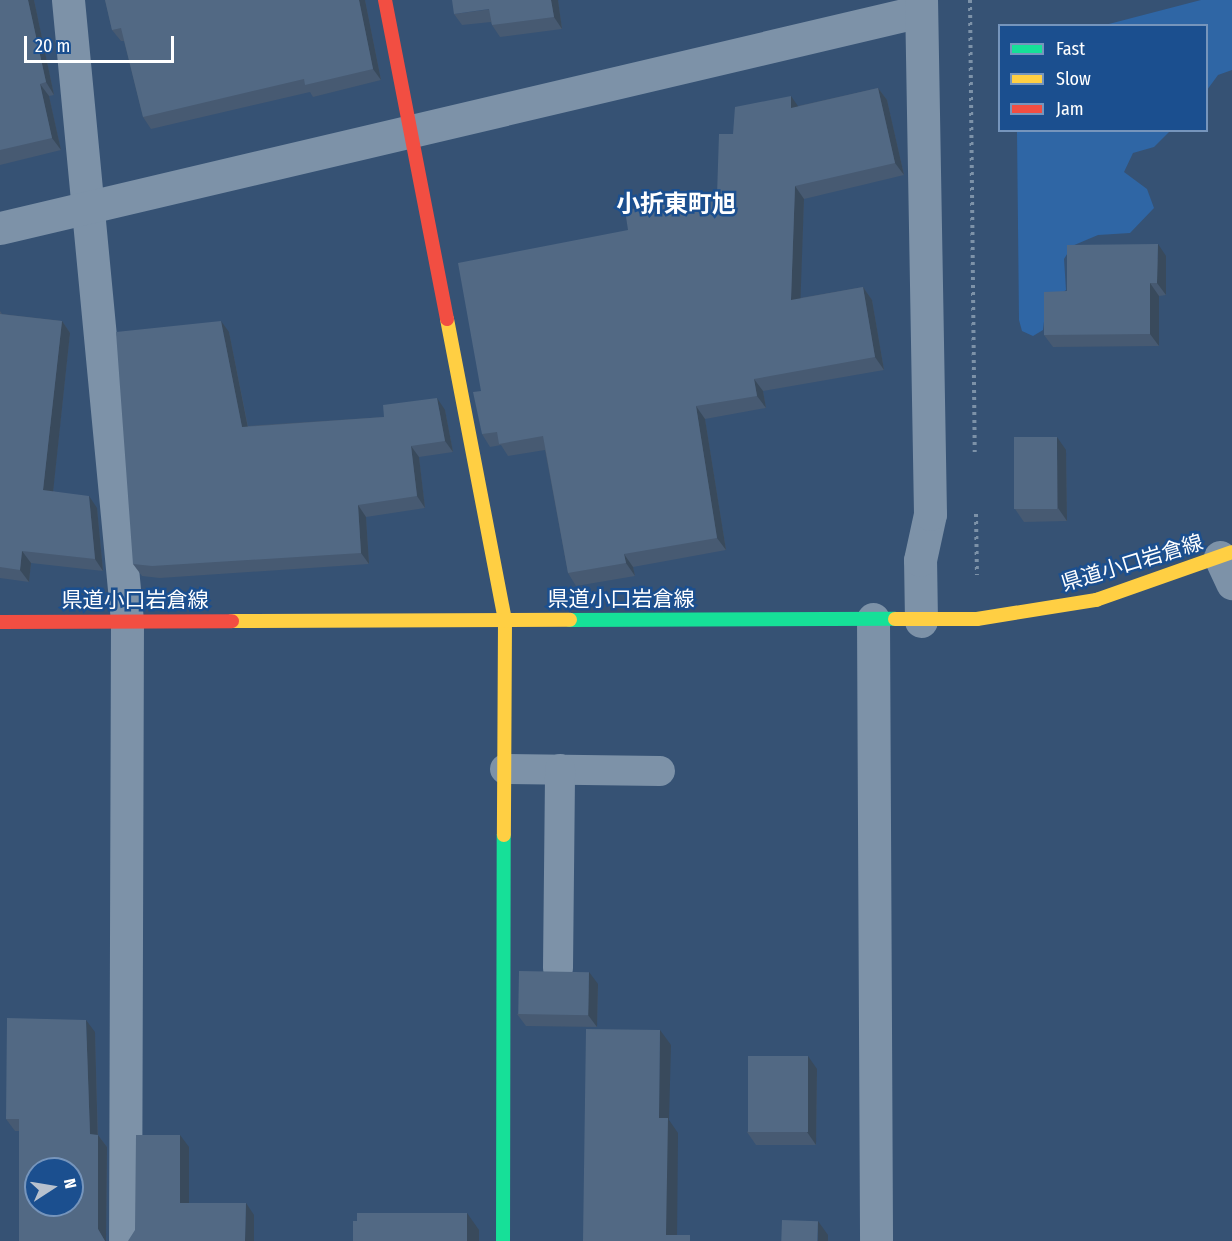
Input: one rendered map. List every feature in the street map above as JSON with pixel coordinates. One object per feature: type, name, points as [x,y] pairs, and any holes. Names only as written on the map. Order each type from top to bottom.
[{"type":"street","points":[[68,0],[127,621],[125,1241]]},
{"type":"street","points":[[385,0],[505,621],[503,1241]]},
{"type":"street","points":[[0,228],[921,5],[930,514],[920,560],[921,621]]},
{"type":"street","name":"県道小口岩倉線","points":[[0,622],[873,619],[921,621],[977,619],[1096,600],[1228,564]]},
{"type":"street","points":[[873,619],[876,1241]]},
{"type":"lane","points":[[505,769],[660,771]]},
{"type":"lane","points":[[558,968],[560,769]]},
{"type":"path","points":[[970,0],[976,465]]},
{"type":"path","points":[[976,512],[977,619]]},
{"type":"shaded area","points":[[1201,0],[1232,0],[1232,70],[1218,75],[1208,89],[1208,24],[1109,24]]},
{"type":"shaded area","points":[[1017,132],[1169,132],[1154,147],[1133,153],[1124,172],[1147,189],[1154,208],[1130,233],[1098,235],[1072,246],[1064,259],[1066,290],[1046,304],[1043,330],[1033,336],[1022,331],[1019,320]]},
{"type":"building","points":[[0,0],[28,0],[46,82],[40,84],[52,138],[0,150]]},
{"type":"building","points":[[105,0],[359,0],[373,69],[305,85],[304,79],[143,117],[121,28],[112,30]]},
{"type":"building","points":[[452,0],[551,0],[554,17],[492,25],[489,9],[454,14]]},
{"type":"building","points":[[878,88],[895,163],[795,186],[791,300],[863,287],[875,357],[754,379],[757,396],[696,406],[717,538],[624,554],[626,563],[568,573],[543,436],[499,444],[497,432],[482,434],[473,392],[481,391],[458,263],[628,230],[625,210],[717,195],[719,134],[733,134],[735,107],[791,96],[791,108]]},
{"type":"building","points":[[1158,244],[1157,283],[1150,283],[1150,334],[1044,335],[1044,292],[1067,291],[1067,245]]},
{"type":"building","points":[[0,314],[62,321],[43,490],[89,496],[95,559],[22,551],[20,570],[0,567]]},
{"type":"building","points":[[221,321],[242,427],[384,417],[383,405],[437,398],[445,441],[411,446],[417,496],[358,505],[361,553],[152,566],[133,564],[116,332]]},
{"type":"building","points":[[1014,437],[1057,437],[1057,509],[1014,509]]},
{"type":"building","points":[[519,971],[589,972],[588,1015],[518,1014]]},
{"type":"building","points":[[7,1018],[86,1020],[90,1134],[98,1135],[98,1229],[105,1241],[19,1241],[19,1119],[6,1119]]},
{"type":"building","points":[[586,1029],[660,1030],[659,1118],[668,1118],[666,1235],[690,1235],[690,1241],[583,1241]]},
{"type":"building","points":[[748,1056],[808,1056],[808,1132],[748,1132]]},
{"type":"building","points":[[136,1135],[180,1135],[180,1203],[246,1203],[245,1241],[128,1241],[135,1230]]},
{"type":"building","points":[[357,1213],[467,1213],[467,1241],[353,1241],[353,1221],[357,1221]]},
{"type":"building","points":[[782,1220],[818,1221],[817,1241],[781,1241]]},
{"type":"traffic: fast","points":[[570,620],[895,619]]},
{"type":"traffic: fast","points":[[503,1241],[504,835]]},
{"type":"traffic: slow","points":[[447,319],[505,621],[504,835]]},
{"type":"traffic: slow","points":[[895,619],[977,619],[1096,600],[1232,552]]},
{"type":"traffic: slow","points":[[232,621],[570,620]]},
{"type":"traffic: jam","points":[[385,0],[447,319]]},
{"type":"traffic: jam","points":[[0,622],[232,621]]},
{"type":"district","name":"小折東町旭","points":[[676,205]]}]
